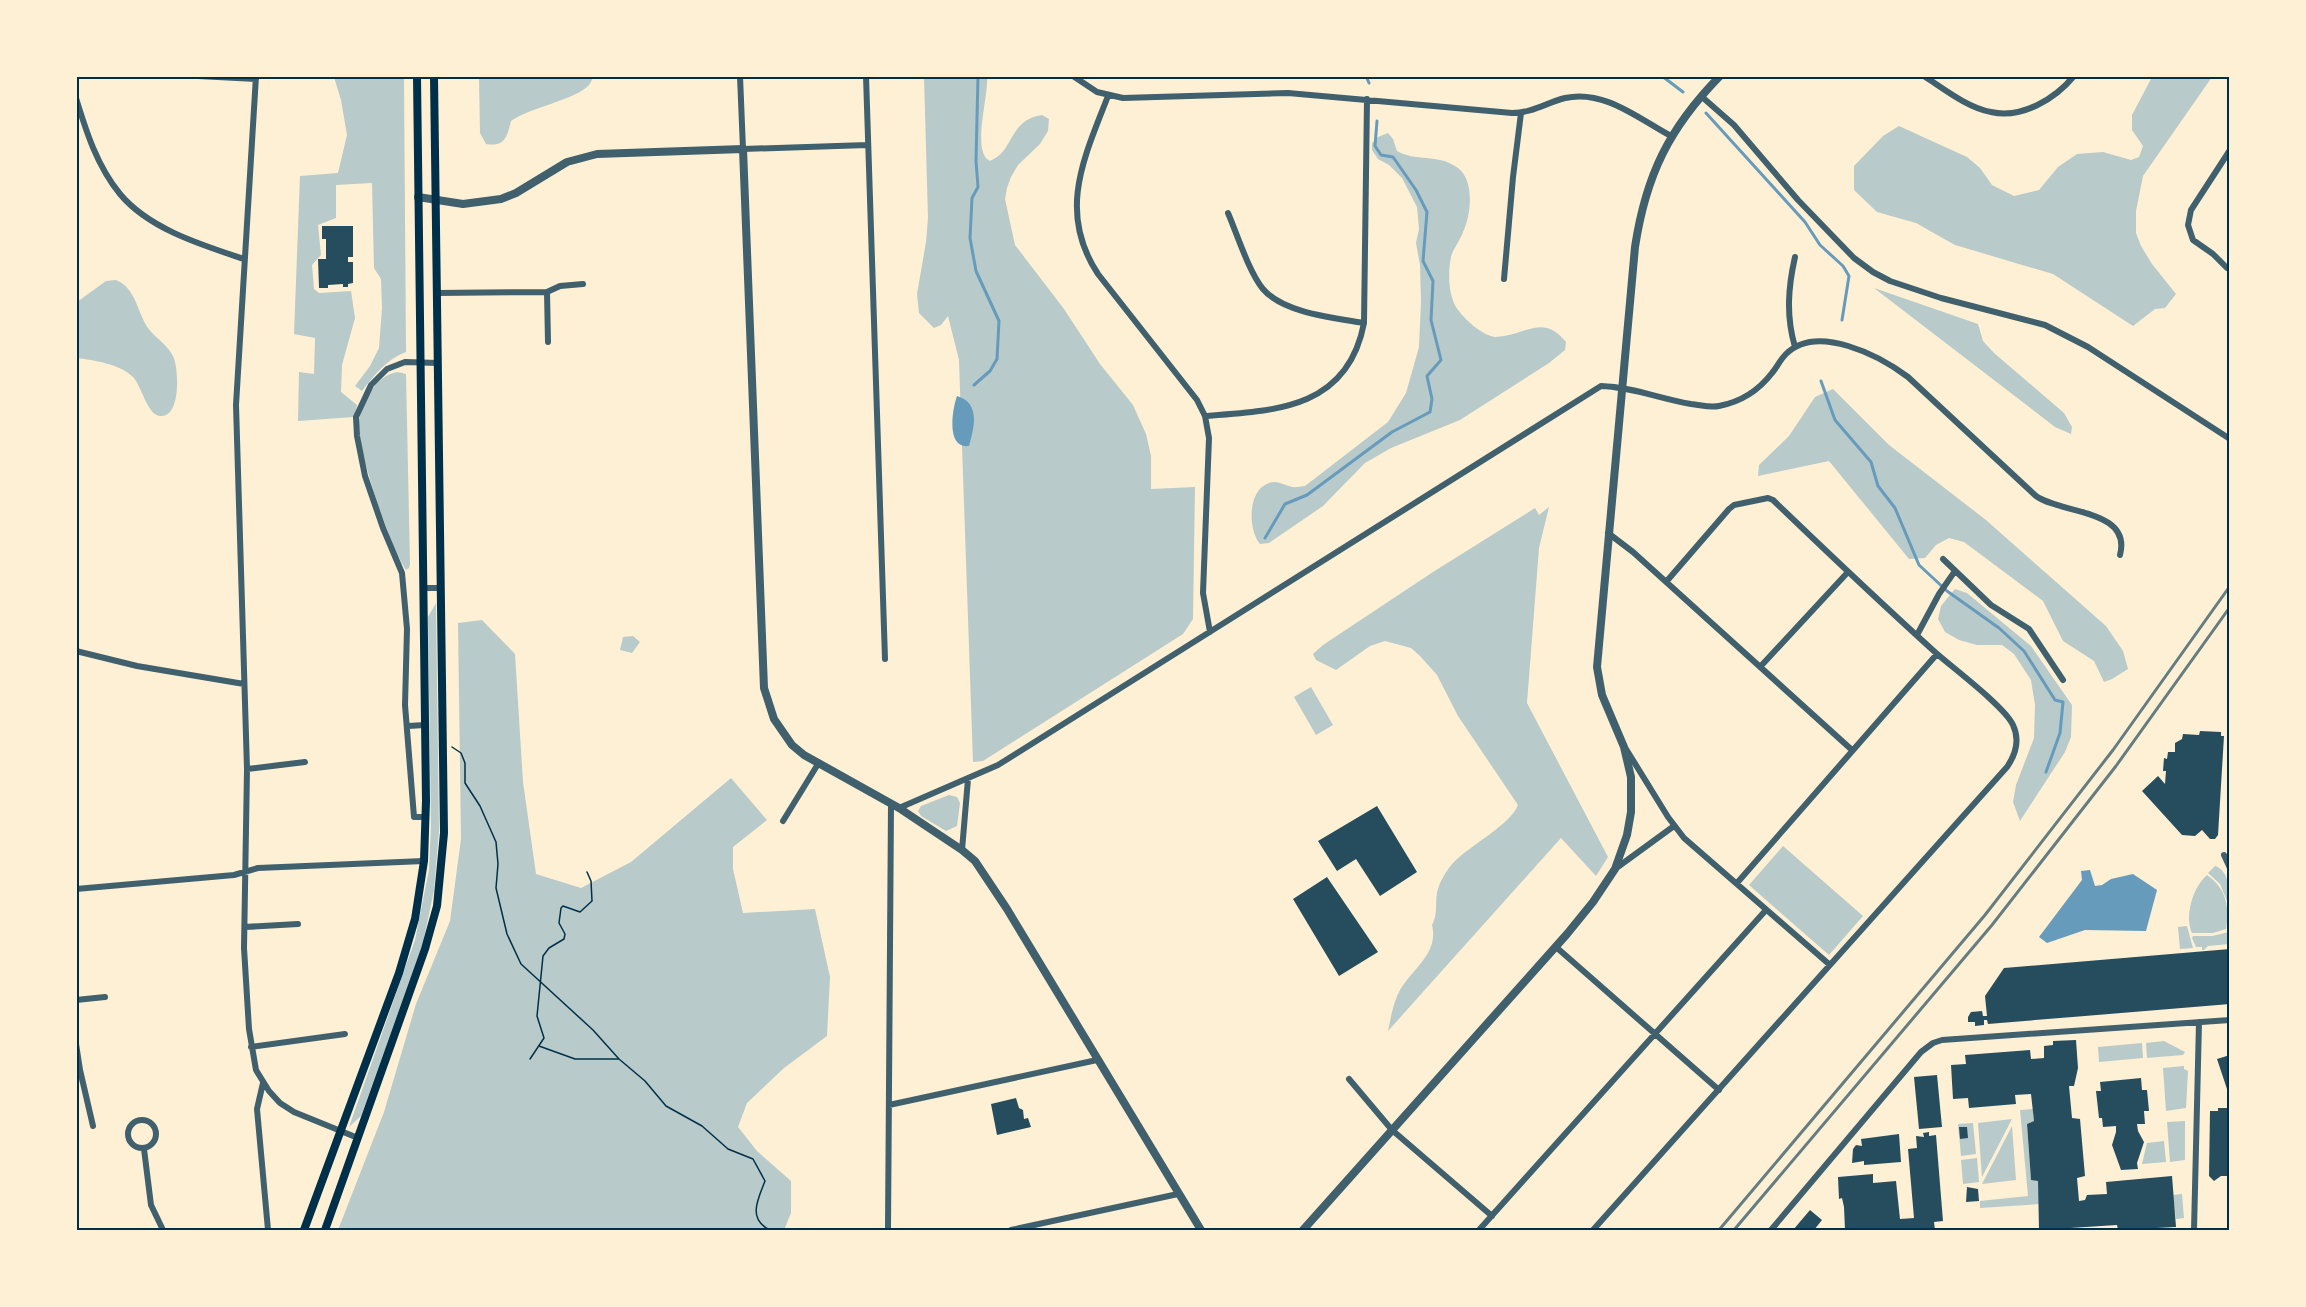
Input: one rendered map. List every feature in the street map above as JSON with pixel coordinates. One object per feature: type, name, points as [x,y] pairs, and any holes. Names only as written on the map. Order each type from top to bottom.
[{"type":"main road","points":[[304,1230],[399,973],[416,919],[424,861],[426,817],[417,76]]},
{"type":"main road","points":[[325,1230],[414,983],[437,906],[444,833],[434,76]]},
{"type":"street","points":[[198,76],[256,78],[236,405],[247,769],[244,927],[246,995],[251,1047],[256,1070],[263,1083],[280,1103],[294,1112],[358,1138]]},
{"type":"street","points":[[740,76],[764,688],[774,719],[782,733],[804,756],[895,806],[975,861],[1007,909],[1201,1230]]},
{"type":"street","points":[[866,76],[885,659]]},
{"type":"street","points":[[1073,76],[1085,86],[1108,96],[1123,98],[1278,93],[1521,113],[1538,110],[1568,98],[1594,97],[1607,101],[1671,136]]},
{"type":"street","points":[[1720,76],[1689,109],[1671,136],[1653,173],[1638,225],[1621,388],[1597,667],[1602,695],[1624,747],[1674,826],[1684,838],[1830,965]]},
{"type":"street","points":[[1924,76],[1975,106],[1997,113],[2035,106],[2063,89],[2074,76]]},
{"type":"street","points":[[1108,96],[1077,191],[1075,207],[1078,235],[1089,261],[1098,274],[1197,400],[1205,416],[1209,438],[1203,593],[1210,632]]},
{"type":"street","points":[[1701,96],[1734,125],[1798,200],[1854,258],[1873,272],[1890,281],[1941,298],[2045,325],[2088,347],[2229,439]]},
{"type":"street","points":[[76,98],[94,151],[110,180],[131,205],[146,217],[177,233],[244,259]]},
{"type":"street","points":[[1205,416],[1276,408],[1302,402],[1320,393],[1332,383],[1350,362],[1358,346],[1364,323],[1367,99]]},
{"type":"street","points":[[1504,279],[1521,113]]},
{"type":"street","points":[[76,127],[84,123]]},
{"type":"street","points":[[418,197],[463,204],[501,199],[516,193],[552,169],[567,162],[597,154],[867,145]]},
{"type":"street","points":[[2227,268],[2213,254],[2193,240],[2188,225],[2191,210],[2229,150]]},
{"type":"street","points":[[1228,213],[1257,281],[1272,298],[1305,311],[1364,323]]},
{"type":"street","points":[[1795,347],[1788,313],[1788,295],[1796,257]]},
{"type":"street","points":[[436,293],[547,292],[560,286],[583,284]]},
{"type":"street","points":[[547,292],[548,342]]},
{"type":"street","points":[[895,806],[998,765],[1601,386],[1711,407],[1719,406],[1755,391],[1766,382],[1787,353],[1807,343],[1844,345],[1865,351],[1891,364],[1908,377],[2036,496],[2054,506],[2091,514],[2114,526],[2122,540],[2120,555]]},
{"type":"street","points":[[426,817],[414,817],[405,665],[407,629],[402,573],[365,476],[357,436],[356,417],[365,395],[377,378],[395,364],[438,363]]},
{"type":"street","points":[[1593,1230],[2007,767],[2015,753],[2017,743],[2014,728],[2007,716],[1848,572],[1773,500],[1768,498],[1730,509],[1666,582]]},
{"type":"street","points":[[1608,533],[1666,582],[1852,750]]},
{"type":"street","points":[[1943,559],[1991,605],[2029,629],[2063,680]]},
{"type":"street","points":[[1917,635],[1939,594],[1955,571]]},
{"type":"street","points":[[1760,667],[1848,572]]},
{"type":"street","points":[[423,588],[441,588]]},
{"type":"street","points":[[76,651],[136,666],[244,684]]},
{"type":"street","points":[[1737,883],[1937,654]]},
{"type":"street","points":[[408,726],[425,725]]},
{"type":"street","points":[[1303,1230],[1556,947],[1593,902],[1615,869],[1627,835],[1631,812],[1631,777],[1624,747]]},
{"type":"street","points":[[247,769],[305,762]]},
{"type":"street","points":[[783,821],[818,764]]},
{"type":"street","points":[[962,850],[968,778]]},
{"type":"street","points":[[888,1230],[895,806]]},
{"type":"street","points":[[1615,869],[1674,826]]},
{"type":"street","points":[[2224,855],[2229,868]]},
{"type":"street","points":[[76,889],[234,875],[258,868],[424,861]]},
{"type":"street","points":[[1479,1230],[1766,910]]},
{"type":"street","points":[[244,927],[298,924]]},
{"type":"street","points":[[1556,947],[1719,1090]]},
{"type":"street","points":[[76,1000],[105,997]]},
{"type":"street","points":[[1771,1230],[1913,1060],[1933,1043],[1942,1040],[2229,1020]]},
{"type":"street","points":[[2194,1230],[2199,1022]]},
{"type":"street","points":[[251,1047],[345,1034]]},
{"type":"street","points":[[76,1044],[93,1126]]},
{"type":"street","points":[[889,1105],[1097,1060]]},
{"type":"street","points":[[1349,1079],[1392,1130],[1492,1216]]},
{"type":"street","points":[[263,1083],[257,1109],[268,1230]]},
{"type":"street","points":[[139,1120],[150,1122],[157,1131],[155,1142],[144,1149],[135,1146],[128,1137],[130,1126],[139,1120]]},
{"type":"street","points":[[144,1149],[151,1205],[163,1230]]},
{"type":"street","points":[[1011,1230],[1178,1194]]},
{"type":"path","points":[[452,747],[460,753],[465,763],[465,783],[480,806],[496,842],[498,864],[496,888],[507,934],[521,964],[593,1030],[619,1059],[645,1081],[666,1106],[702,1126],[728,1149],[753,1159],[765,1181],[754,1207],[763,1227],[770,1230]]},
{"type":"path","points":[[530,1059],[544,1038],[537,1016],[543,957],[547,949],[564,939],[565,934],[559,923],[561,908],[563,906],[580,912],[592,901],[591,881],[587,872]]},
{"type":"path","points":[[539,1046],[574,1059],[619,1059]]},
{"type":"shaded area","points":[[479,76],[593,77],[589,85],[574,95],[511,121],[504,140],[492,145],[486,144],[480,133]]},
{"type":"shaded area","points":[[334,77],[404,77],[406,352],[387,363],[362,391],[355,386],[370,366],[379,348],[382,308],[381,279],[374,268],[372,183],[336,185],[336,218],[318,225],[321,255],[312,265],[314,289],[319,293],[351,291],[355,318],[342,365],[341,392],[357,405],[354,417],[298,421],[299,372],[314,374],[315,338],[294,334],[300,176],[338,173],[347,135],[341,100]]},
{"type":"shaded area","points":[[924,77],[987,77],[981,136],[984,156],[990,161],[1004,150],[1023,123],[1042,115],[1049,119],[1048,131],[1040,144],[1018,165],[1007,188],[1005,199],[1015,245],[1064,309],[1100,364],[1133,405],[1146,434],[1151,456],[1151,489],[1195,487],[1193,619],[1183,634],[983,761],[973,762],[959,360],[948,316],[941,325],[934,328],[919,313],[917,294],[928,218]]},
{"type":"shaded area","points":[[2152,77],[2212,77],[2143,176],[2136,211],[2136,233],[2152,264],[2176,294],[2165,308],[2155,309],[2133,326],[2053,274],[1955,245],[1916,223],[1877,212],[1854,190],[1854,166],[1883,136],[1899,126],[1967,157],[1980,168],[1992,185],[2014,196],[2039,190],[2058,167],[2077,154],[2103,152],[2131,160],[2139,157],[2143,146],[2132,130],[2132,115]]},
{"type":"shaded area","points":[[1388,133],[1397,151],[1450,163],[1458,168],[1467,181],[1470,198],[1468,217],[1452,254],[1449,269],[1451,295],[1459,311],[1478,330],[1495,337],[1537,327],[1551,329],[1566,342],[1565,350],[1549,363],[1460,420],[1391,448],[1365,463],[1323,506],[1269,543],[1260,544],[1253,530],[1252,511],[1253,502],[1262,487],[1275,482],[1294,487],[1305,486],[1388,422],[1406,393],[1419,347],[1420,265],[1416,243],[1419,229],[1417,207],[1402,178],[1389,165],[1378,159],[1372,150],[1372,143],[1378,137]]},
{"type":"shaded area","points":[[116,280],[132,294],[144,322],[173,356],[177,391],[172,409],[168,414],[161,416],[152,411],[136,381],[128,373],[106,363],[77,358],[77,302],[106,281]]},
{"type":"shaded area","points":[[1874,288],[1978,324],[1983,341],[1994,353],[2064,413],[2072,427],[2071,434],[2055,427]]},
{"type":"shaded area","points":[[398,372],[406,374],[410,564],[406,570],[399,558],[376,498],[364,456],[359,424],[362,408],[376,384],[390,374]]},
{"type":"shaded area","points":[[1833,389],[1889,445],[1986,520],[2106,626],[2123,651],[2128,669],[2104,682],[2094,661],[2063,641],[2043,601],[1964,542],[1949,538],[1936,545],[1925,558],[1909,559],[1829,461],[1758,476],[1759,465],[1789,436],[1815,397]]},
{"type":"shaded area","points":[[1549,507],[1539,548],[1527,703],[1608,857],[1596,876],[1561,838],[1388,1031],[1400,990],[1424,960],[1432,944],[1432,925],[1436,913],[1437,893],[1444,876],[1462,855],[1507,820],[1518,805],[1458,716],[1437,675],[1411,648],[1385,641],[1370,646],[1336,670],[1316,660],[1313,654],[1433,572],[1535,508],[1539,515]]},
{"type":"shaded area","points":[[1955,589],[1967,593],[2031,646],[2072,705],[2071,737],[2065,752],[2020,821],[2013,802],[2016,785],[2034,738],[2035,705],[2031,680],[2014,654],[2002,645],[1977,645],[1959,640],[1945,632],[1938,619],[1941,606]]},
{"type":"shaded area","points":[[436,603],[439,831],[434,890],[423,943],[361,1116],[349,1127],[415,940],[429,870],[431,826],[428,617]]},
{"type":"shaded area","points":[[482,620],[515,654],[523,782],[536,874],[581,888],[631,862],[731,778],[767,820],[733,847],[733,869],[743,913],[815,909],[830,977],[827,1036],[784,1068],[747,1103],[738,1127],[757,1151],[791,1181],[791,1213],[784,1230],[338,1230],[384,1112],[416,1004],[450,921],[461,839],[458,623]]},
{"type":"shaded area","points":[[633,636],[640,642],[632,653],[620,650],[623,637]]},
{"type":"shaded area","points":[[1311,687],[1333,725],[1316,735],[1294,697]]},
{"type":"shaded area","points":[[949,795],[957,797],[960,803],[957,826],[946,831],[921,816],[918,811],[921,806]]},
{"type":"shaded area","points":[[1783,846],[1863,916],[1829,955],[1749,885]]},
{"type":"shaded area","points":[[2215,866],[2226,877],[2229,906],[2220,884],[2208,873]]},
{"type":"shaded area","points":[[2207,875],[2219,886],[2225,899],[2226,929],[2213,933],[2192,933],[2189,918],[2191,902]]},
{"type":"shaded area","points":[[2187,926],[2193,948],[2180,949],[2178,927]]},
{"type":"shaded area","points":[[2229,932],[2229,944],[2208,946],[2204,950],[2202,947],[2196,947],[2192,938],[2193,936],[2212,936]]},
{"type":"shaded area","points":[[2164,1041],[2185,1052],[2183,1055],[2147,1058],[2146,1043]]},
{"type":"shaded area","points":[[2142,1043],[2143,1058],[2099,1062],[2098,1047]]},
{"type":"shaded area","points":[[2184,1066],[2184,1069],[2188,1071],[2186,1108],[2166,1111],[2163,1068]]},
{"type":"shaded area","points":[[2033,1109],[2034,1121],[2027,1124],[2031,1180],[2038,1181],[2040,1204],[1980,1208],[1980,1201],[2028,1196],[2020,1110]]},
{"type":"shaded area","points":[[2012,1119],[1982,1177],[1978,1123]]},
{"type":"shaded area","points":[[2185,1121],[2185,1160],[2170,1162],[2167,1122]]},
{"type":"shaded area","points":[[1973,1123],[1976,1154],[1961,1156],[1958,1124]]},
{"type":"shaded area","points":[[2012,1126],[2016,1180],[1982,1184]]},
{"type":"shaded area","points":[[2164,1141],[2166,1162],[2142,1164],[2147,1143]]},
{"type":"shaded area","points":[[1977,1158],[1979,1182],[1963,1184],[1961,1160]]},
{"type":"shaded area","points":[[2182,1194],[2184,1218],[2176,1219],[2173,1195]]},
{"type":"water","points":[[957,396],[965,399],[973,410],[974,424],[969,446],[957,441],[952,427]]},
{"type":"water","points":[[2090,870],[2095,886],[2102,885],[2111,879],[2133,874],[2157,890],[2146,931],[2085,930],[2047,943],[2039,937],[2082,880],[2081,871]]},
{"type":"building","points":[[322,226],[353,226],[353,257],[348,257],[348,262],[353,262],[353,283],[348,284],[348,287],[343,287],[343,284],[319,288],[318,259],[326,259],[326,239],[322,239]]},
{"type":"building","points":[[2200,731],[2221,732],[2221,736],[2224,736],[2218,835],[2215,839],[2210,839],[2202,830],[2195,836],[2182,835],[2142,791],[2158,776],[2165,784],[2164,758],[2167,759],[2168,752],[2175,752],[2175,743],[2182,739],[2183,734],[2199,735]]},
{"type":"building","points":[[1377,806],[1417,872],[1380,896],[1356,859],[1337,871],[1318,841]]},
{"type":"building","points":[[1327,877],[1378,952],[1339,976],[1293,899]]},
{"type":"building","points":[[2230,949],[2230,1004],[1988,1024],[1987,1020],[1984,1020],[1984,1025],[1975,1026],[1975,1022],[1968,1022],[1971,1012],[1982,1011],[1983,1016],[1987,1016],[1985,996],[2004,968]]},
{"type":"building","points":[[2076,1040],[2078,1068],[2074,1086],[2069,1086],[2072,1118],[2080,1119],[2085,1176],[2077,1178],[2079,1201],[2085,1200],[2087,1195],[2107,1194],[2106,1182],[2172,1176],[2176,1227],[2118,1230],[2117,1225],[2039,1230],[2038,1181],[2031,1180],[2027,1124],[2034,1121],[2031,1094],[2015,1095],[2016,1104],[1969,1108],[1968,1098],[1953,1099],[1951,1065],[1966,1064],[1965,1055],[2030,1050],[2031,1059],[2044,1058],[2044,1046],[2053,1045],[2053,1041]]},
{"type":"building","points":[[2230,1055],[2230,1089],[2227,1089],[2217,1059]]},
{"type":"building","points":[[1937,1075],[1942,1127],[1919,1129],[1914,1077]]},
{"type":"building","points":[[2141,1078],[2142,1090],[2147,1090],[2149,1111],[2144,1111],[2145,1124],[2137,1124],[2144,1142],[2137,1163],[2138,1169],[2121,1170],[2112,1145],[2116,1126],[2103,1127],[2102,1118],[2099,1118],[2096,1091],[2101,1091],[2100,1082]]},
{"type":"building","points":[[1016,1098],[1019,1108],[1023,1110],[1024,1119],[1028,1118],[1031,1127],[997,1135],[991,1104]]},
{"type":"building","points":[[2218,1108],[2230,1108],[2230,1176],[2221,1176],[2214,1181],[2209,1176],[2210,1111],[2218,1111]]},
{"type":"building","points":[[1959,1127],[1967,1127],[1968,1138],[1960,1139]]},
{"type":"building","points":[[1929,1132],[1929,1136],[1936,1135],[1943,1221],[1934,1222],[1935,1230],[1845,1230],[1844,1207],[1842,1198],[1839,1199],[1838,1177],[1873,1174],[1873,1183],[1896,1181],[1900,1219],[1914,1218],[1908,1149],[1917,1148],[1916,1136],[1924,1137],[1923,1133]]},
{"type":"building","points":[[1899,1134],[1901,1162],[1864,1165],[1864,1161],[1852,1163],[1853,1149],[1856,1145],[1862,1146],[1861,1139]]},
{"type":"building","points":[[1967,1187],[1978,1189],[1979,1201],[1966,1202]]},
{"type":"building","points":[[1810,1210],[1822,1220],[1814,1230],[1793,1230]]},
{"type":"waterway","points":[[974,385],[990,371],[997,359],[999,321],[976,271],[970,238],[972,198],[978,187],[976,161],[978,76]]},
{"type":"waterway","points":[[1366,76],[1369,83]]},
{"type":"waterway","points":[[1662,76],[1683,92]]},
{"type":"waterway","points":[[1706,113],[1805,222],[1820,245],[1843,266],[1849,276],[1842,320]]},
{"type":"waterway","points":[[1265,538],[1285,504],[1307,495],[1392,432],[1430,412],[1432,399],[1427,376],[1441,360],[1431,320],[1433,281],[1423,261],[1427,212],[1416,190],[1393,157],[1381,155],[1375,146],[1377,121]]},
{"type":"waterway","points":[[1821,381],[1835,420],[1871,462],[1878,486],[1895,508],[1919,565],[1947,591],[1999,628],[2024,651],[2055,700],[2063,702],[2060,733],[2046,772]]},
{"type":"railway","points":[[1719,1230],[1985,915],[2113,750],[2230,586]]},
{"type":"railway","points":[[1734,1230],[1992,925],[2116,766],[2230,607]]}]
